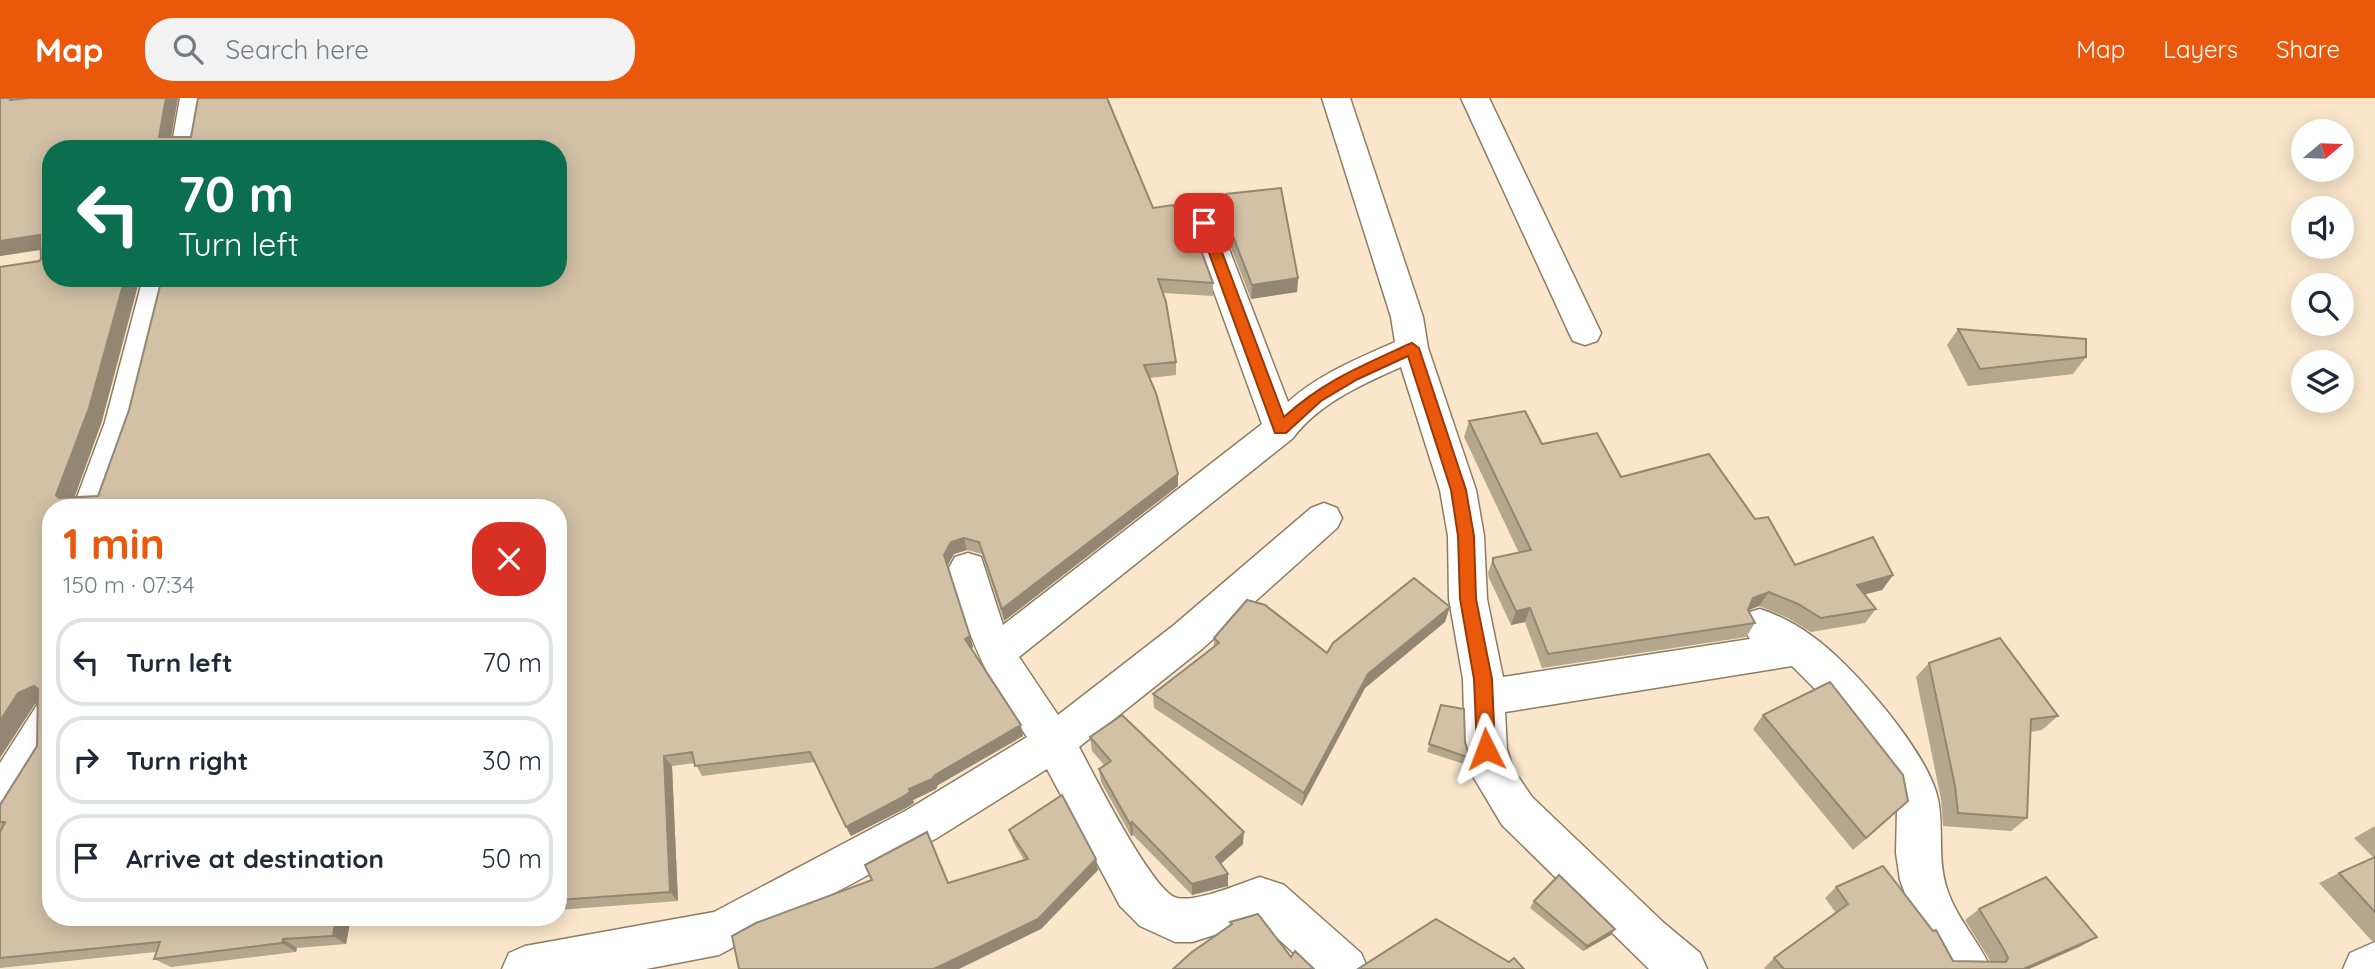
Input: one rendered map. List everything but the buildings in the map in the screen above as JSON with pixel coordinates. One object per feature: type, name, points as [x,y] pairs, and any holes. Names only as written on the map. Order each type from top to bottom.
[{"type":"street","points":[[187,140],[194,98]]},
{"type":"street","points":[[1336,98],[1407,317],[1412,348],[1458,490],[1466,536],[1468,599],[1483,679],[1486,749],[1495,778],[1517,811],[1648,939],[1684,969]]},
{"type":"street","points":[[1475,98],[1584,333]]},
{"type":"street","points":[[1204,223],[1281,429]]},
{"type":"street","points":[[94,499],[122,422],[157,287]]},
{"type":"street","points":[[996,653],[1281,429],[1315,397],[1352,375],[1412,348]]},
{"type":"street","points":[[525,969],[719,933],[922,824],[1054,742],[1188,638],[1324,518]]},
{"type":"street","points":[[968,568],[983,622],[996,653],[1019,693],[1054,742],[1136,891],[1156,911],[1175,920],[1192,920],[1260,899],[1268,900],[1345,969]]},
{"type":"street","points":[[1760,625],[1820,663],[1840,685],[1908,775],[1917,792],[1920,806],[1917,832],[1919,867],[1930,906],[1968,969]]},
{"type":"street","points":[[1484,698],[1800,648]]},
{"type":"street","points":[[0,800],[42,732]]},
{"type":"street","points":[[2366,969],[2375,965]]},
{"type":"route","points":[[1204,223],[1281,429],[1315,397],[1352,375],[1412,348],[1424,378],[1458,490],[1466,536],[1468,599],[1483,679],[1486,749]]}]
